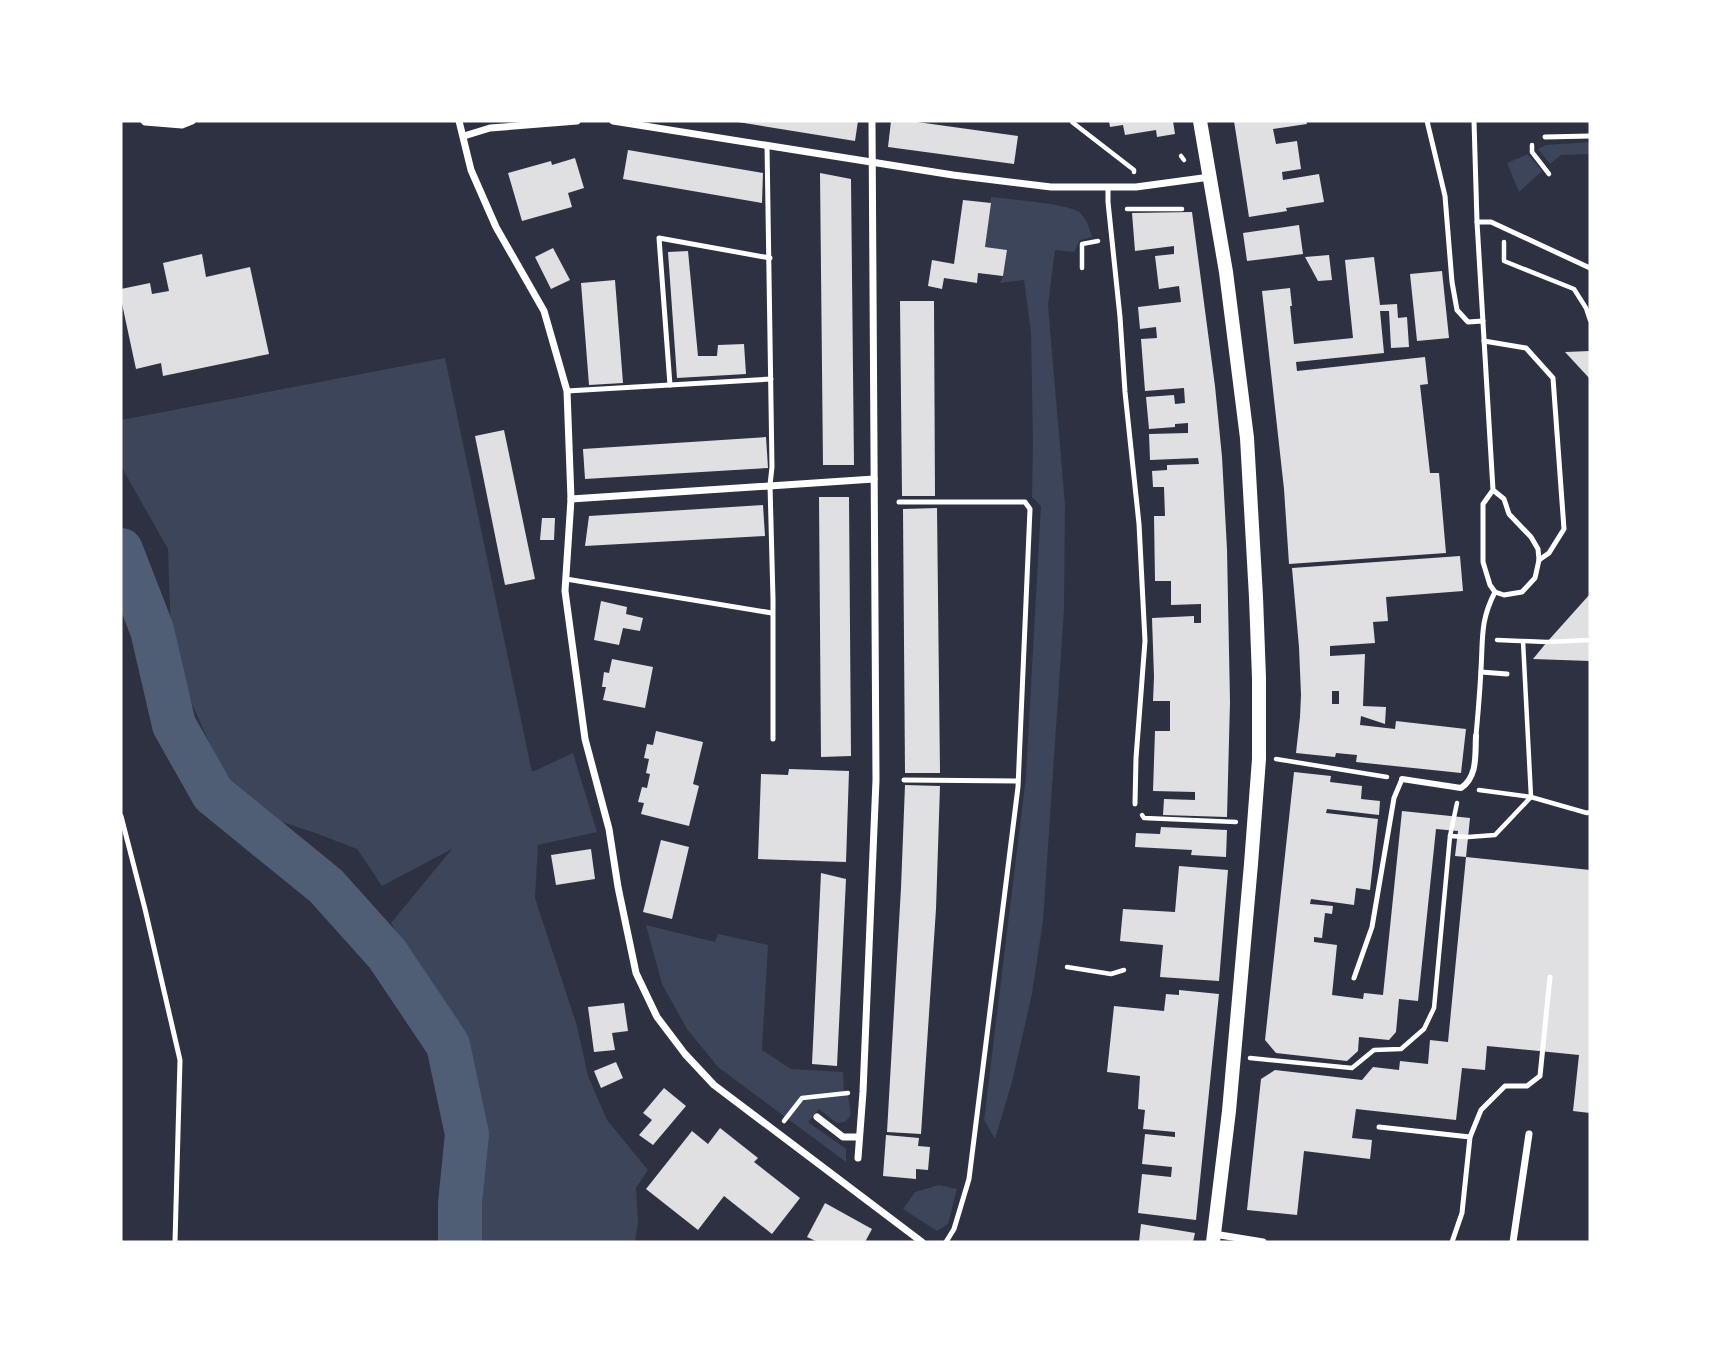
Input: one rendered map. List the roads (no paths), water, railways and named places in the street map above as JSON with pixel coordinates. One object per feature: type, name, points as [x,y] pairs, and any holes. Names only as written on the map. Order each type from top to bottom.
[{"type":"main road","points":[[1200,121],[1226,272],[1247,438],[1259,678],[1259,759],[1254,824],[1229,1111],[1213,1238]]},
{"type":"street","points":[[145,121],[182,125],[192,121]]},
{"type":"street","points":[[459,121],[471,170],[496,227],[544,311],[567,391],[571,499],[565,591],[585,739],[609,829],[636,973],[657,1017],[685,1054],[714,1085],[922,1242]]},
{"type":"street","points":[[464,136],[490,128],[577,121]]},
{"type":"street","points":[[613,121],[953,175],[1051,187],[1136,187],[1210,177]]},
{"type":"street","points":[[858,1158],[876,780],[872,121]]},
{"type":"street","points":[[571,499],[874,479]]},
{"type":"street","points":[[1402,779],[1461,788],[1469,783],[1474,772],[1476,736]]},
{"type":"street","points":[[817,1117],[843,1137],[859,1137]]},
{"type":"street","points":[[1513,1242],[1529,1134]]},
{"type":"street","points":[[1213,1238],[1263,1242]]},
{"type":"lane","points":[[1427,121],[1445,196],[1457,310],[1468,322],[1483,321]]},
{"type":"lane","points":[[1474,121],[1477,222],[1493,490],[1483,504],[1483,562],[1495,592],[1504,595],[1522,592],[1535,578],[1538,550],[1531,537],[1509,514],[1504,499],[1493,490]]},
{"type":"lane","points":[[1545,137],[1590,136]]},
{"type":"lane","points":[[768,145],[773,739]]},
{"type":"lane","points":[[1108,188],[1139,524],[1145,642],[1135,804]]},
{"type":"lane","points":[[1477,222],[1491,222],[1590,268]]},
{"type":"lane","points":[[670,385],[659,239],[770,258]]},
{"type":"lane","points":[[1484,341],[1526,348],[1553,378],[1564,529],[1549,553],[1539,560]]},
{"type":"lane","points":[[567,391],[771,379]]},
{"type":"lane","points":[[899,502],[1025,502],[1030,509],[1018,781],[969,1178],[954,1229],[946,1242]]},
{"type":"lane","points":[[566,579],[772,613]]},
{"type":"lane","points":[[1476,736],[1481,638],[1486,608],[1495,592]]},
{"type":"lane","points":[[1481,673],[1507,674]]},
{"type":"lane","points":[[1354,978],[1372,927],[1394,798],[1402,779]]},
{"type":"lane","points":[[904,780],[1018,781]]},
{"type":"lane","points":[[121,816],[180,1060],[174,1242]]},
{"type":"lane","points":[[1452,1242],[1462,1213],[1471,1137],[1482,1110],[1505,1086],[1527,1086],[1540,1076],[1550,977]]},
{"type":"lane","points":[[1379,1127],[1471,1137]]},
{"type":"waterway","points":[[121,550],[152,630],[174,725],[213,794],[326,886],[387,954],[448,1045],[467,1134],[460,1203],[460,1242]]}]
